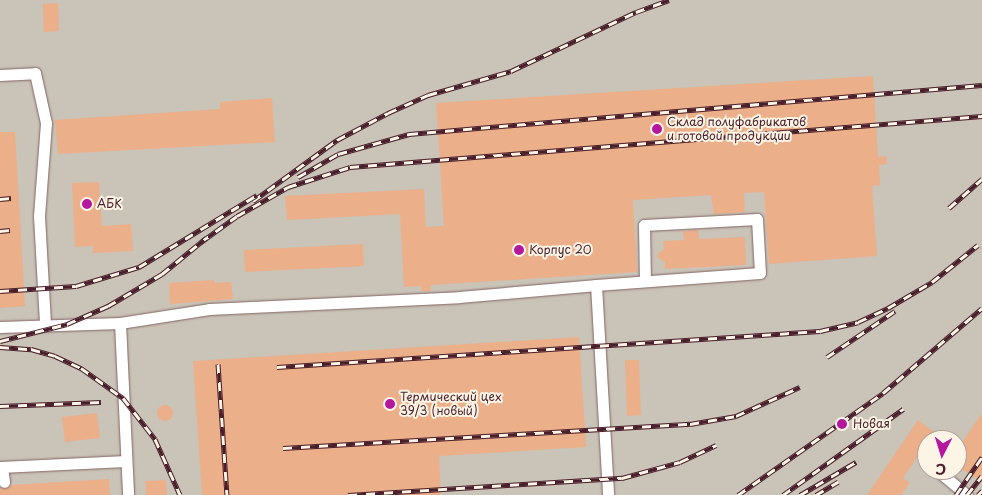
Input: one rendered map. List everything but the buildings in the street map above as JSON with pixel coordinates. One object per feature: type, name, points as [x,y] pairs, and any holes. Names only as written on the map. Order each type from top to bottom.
[{"type":"lane","points":[[0,75],[35,73],[46,123],[39,216],[45,325]]},
{"type":"lane","points":[[0,328],[120,322],[209,309],[458,297],[645,280],[760,273],[757,219],[644,225],[645,280]]},
{"type":"lane","points":[[596,285],[608,495]]},
{"type":"lane","points":[[120,322],[128,495]]},
{"type":"lane","points":[[4,482],[1,467],[126,461]]},
{"type":"lane","points":[[949,480],[967,495]]},
{"type":"shaded area","points":[[0,0],[982,0],[982,495],[0,495]]},
{"type":"railway","points":[[253,201],[337,140],[388,113],[428,95],[511,71],[636,12],[669,0]]},
{"type":"railway","points":[[298,177],[338,154],[409,134],[982,85]]},
{"type":"railway","points":[[201,242],[237,216],[288,187],[350,167],[982,116]]},
{"type":"railway","points":[[949,208],[982,179]]},
{"type":"railway","points":[[0,291],[76,286],[139,267],[257,195]]},
{"type":"railway","points":[[0,199],[11,198]]},
{"type":"railway","points":[[0,231],[10,230]]},
{"type":"railway","points":[[0,341],[67,324],[108,306],[162,274],[206,238]]},
{"type":"railway","points":[[277,367],[820,331],[858,322],[888,308],[932,282],[978,245]]},
{"type":"railway","points":[[738,495],[883,393],[982,308]]},
{"type":"railway","points":[[827,357],[895,311]]},
{"type":"railway","points":[[0,347],[31,349],[55,356],[81,368],[123,398],[155,439],[180,495]]},
{"type":"railway","points":[[218,364],[227,495]]},
{"type":"railway","points":[[283,448],[690,424],[736,416],[800,387]]},
{"type":"railway","points":[[0,406],[101,402]]},
{"type":"railway","points":[[783,495],[903,409]]},
{"type":"railway","points":[[348,495],[622,478],[680,462],[716,445]]},
{"type":"railway","points":[[956,495],[982,457]]},
{"type":"railway","points":[[800,495],[856,462]]},
{"type":"railway","points":[[967,495],[982,476]]},
{"type":"railway","points":[[816,495],[838,482]]},
{"type":"railway","points":[[978,495],[982,491]]},
{"type":"place","name":"Склад полуфабрикатов и готовой продукции","points":[[657,129]]},
{"type":"place","name":"АБК","points":[[87,204]]},
{"type":"place","name":"Корпус 20","points":[[519,250]]},
{"type":"place","name":"Термический цех 39/3 (новый)","points":[[390,404]]},
{"type":"place","name":"Новая","points":[[842,424]]}]
